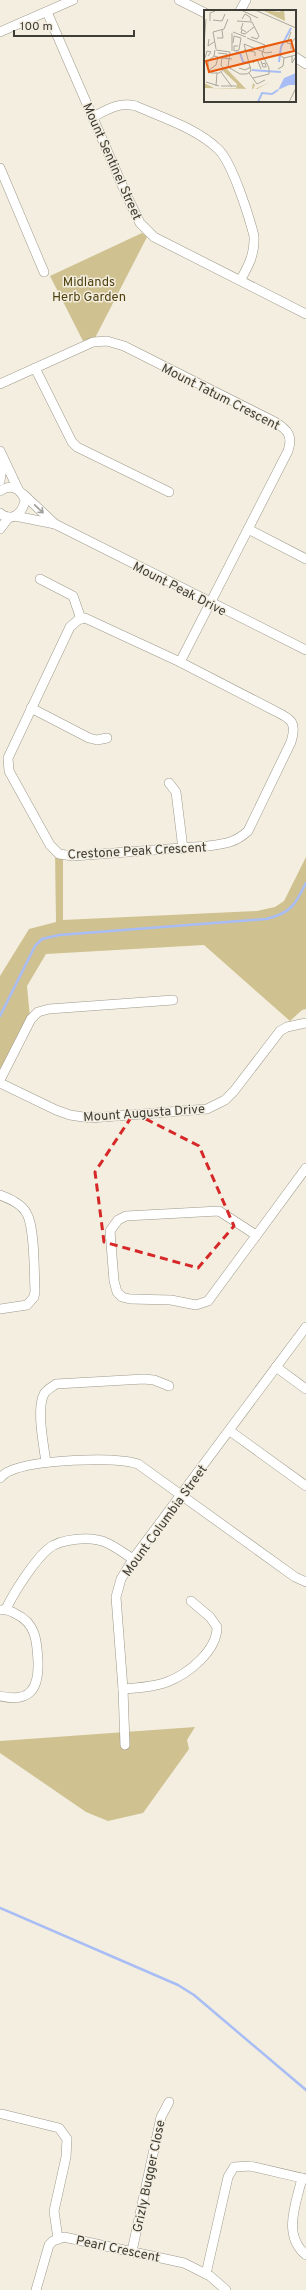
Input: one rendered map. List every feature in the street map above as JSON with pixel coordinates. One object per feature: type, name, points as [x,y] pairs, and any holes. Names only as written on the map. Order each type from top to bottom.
[{"type":"street","points":[[0,32],[73,0]]},
{"type":"street","points":[[179,0],[204,12]]},
{"type":"street","points":[[241,10],[246,0]]},
{"type":"street","name":"Mount Sentinel Street","points":[[47,12],[126,194],[144,229],[154,237],[241,279],[306,314]]},
{"type":"street","points":[[296,58],[306,64]]},
{"type":"street","points":[[93,117],[115,106],[127,104],[136,106],[201,136],[219,150],[228,164],[254,236],[254,248],[250,262],[241,279]]},
{"type":"street","points":[[0,168],[44,272]]},
{"type":"street","name":"Mount Tatum Crescent","points":[[0,384],[93,342],[107,341],[124,346],[285,428],[291,440],[288,451],[180,662]]},
{"type":"street","points":[[35,368],[72,442],[77,447],[169,492]]},
{"type":"street","points":[[0,451],[3,461],[25,500],[24,507],[0,529]]},
{"type":"street","points":[[0,481],[3,461]]},
{"type":"street","points":[[0,490],[11,487],[20,491]]},
{"type":"street","name":"Mount Peak Drive","points":[[20,491],[55,524],[211,604],[306,650]]},
{"type":"street","name":"Mount Peak Drive","points":[[0,513],[12,517],[55,524]]},
{"type":"street","points":[[248,530],[306,559]]},
{"type":"street","points":[[40,579],[73,596],[81,619]]},
{"type":"street","name":"Crestone Peak Crescent","points":[[81,619],[91,619],[288,717],[293,724],[294,731],[291,742],[248,830],[240,838],[230,843],[73,856],[59,854],[54,850],[8,768],[9,752],[70,628],[81,619]]},
{"type":"street","points":[[31,708],[89,738],[97,740],[107,738]]},
{"type":"street","points":[[169,783],[176,792],[183,848]]},
{"type":"street","points":[[0,1083],[2,1076],[31,1019],[38,1012],[49,1009],[173,1000]]},
{"type":"street","name":"Mount Augusta Drive","points":[[0,1083],[56,1110],[70,1115],[90,1118],[207,1109],[225,1100],[234,1091],[280,1031],[287,1027],[306,1023]]},
{"type":"street","points":[[256,1236],[219,1211],[126,1216],[118,1220],[110,1231],[114,1281],[117,1292],[122,1297],[130,1299],[171,1300],[202,1304],[212,1297],[306,1168]]},
{"type":"street","points":[[0,1195],[19,1205],[27,1214],[32,1236],[35,1291],[34,1297],[27,1305],[0,1309]]},
{"type":"street","name":"Mount Columbia Street","points":[[125,1744],[123,1689],[116,1597],[121,1579],[133,1560],[183,1495],[306,1326]]},
{"type":"street","points":[[276,1367],[306,1389]]},
{"type":"street","points":[[46,1463],[42,1404],[44,1394],[52,1386],[56,1384],[144,1379],[154,1380],[169,1386]]},
{"type":"street","points":[[230,1431],[306,1486]]},
{"type":"street","points":[[0,1478],[11,1470],[46,1463],[112,1459],[130,1461],[138,1464],[183,1495],[295,1577],[306,1582]]},
{"type":"street","points":[[0,1696],[14,1698],[24,1696],[36,1686],[39,1678],[37,1648],[32,1627],[25,1619],[3,1610],[20,1584],[47,1550],[54,1544],[64,1541],[98,1540],[112,1545],[133,1560]]},
{"type":"street","points":[[123,1689],[167,1682],[182,1675],[208,1651],[215,1640],[217,1627],[210,1617],[192,1601]]},
{"type":"street","name":"Grizly Bugger Close","points":[[132,2251],[161,2118],[169,2102]]},
{"type":"street","points":[[2,2114],[59,2128],[67,2139],[66,2157],[54,2211],[58,2239]]},
{"type":"street","points":[[206,2274],[230,2170],[234,2167],[244,2166],[304,2178],[292,2231],[298,2247],[306,2255]]},
{"type":"street","name":"Pearl Crescent","points":[[36,2290],[46,2252],[53,2241],[72,2238],[184,2262],[206,2274],[226,2290]]},
{"type":"highlighted area","points":[[134,1113],[199,1146],[234,1226],[198,1268],[104,1242],[95,1172]]},
{"type":"green space","name":"Midlands Herb Garden","points":[[142,233],[147,237],[95,338],[83,341],[50,276]]},
{"type":"green space","points":[[55,851],[63,854],[63,920],[257,911],[275,907],[284,901],[306,857],[306,1009],[302,1010],[290,1021],[204,945],[46,954],[27,986],[30,1018],[0,1078],[0,976],[29,929],[56,922]]},
{"type":"green space","points":[[195,1727],[187,1740],[189,1749],[143,1813],[108,1821],[86,1812],[0,1753],[0,1741]]},
{"type":"waterway","points":[[0,1016],[35,946],[42,939],[59,935],[266,919],[287,911],[299,897],[306,883]]},
{"type":"waterway","points":[[0,1908],[178,1985],[194,1995],[306,2090]]}]
